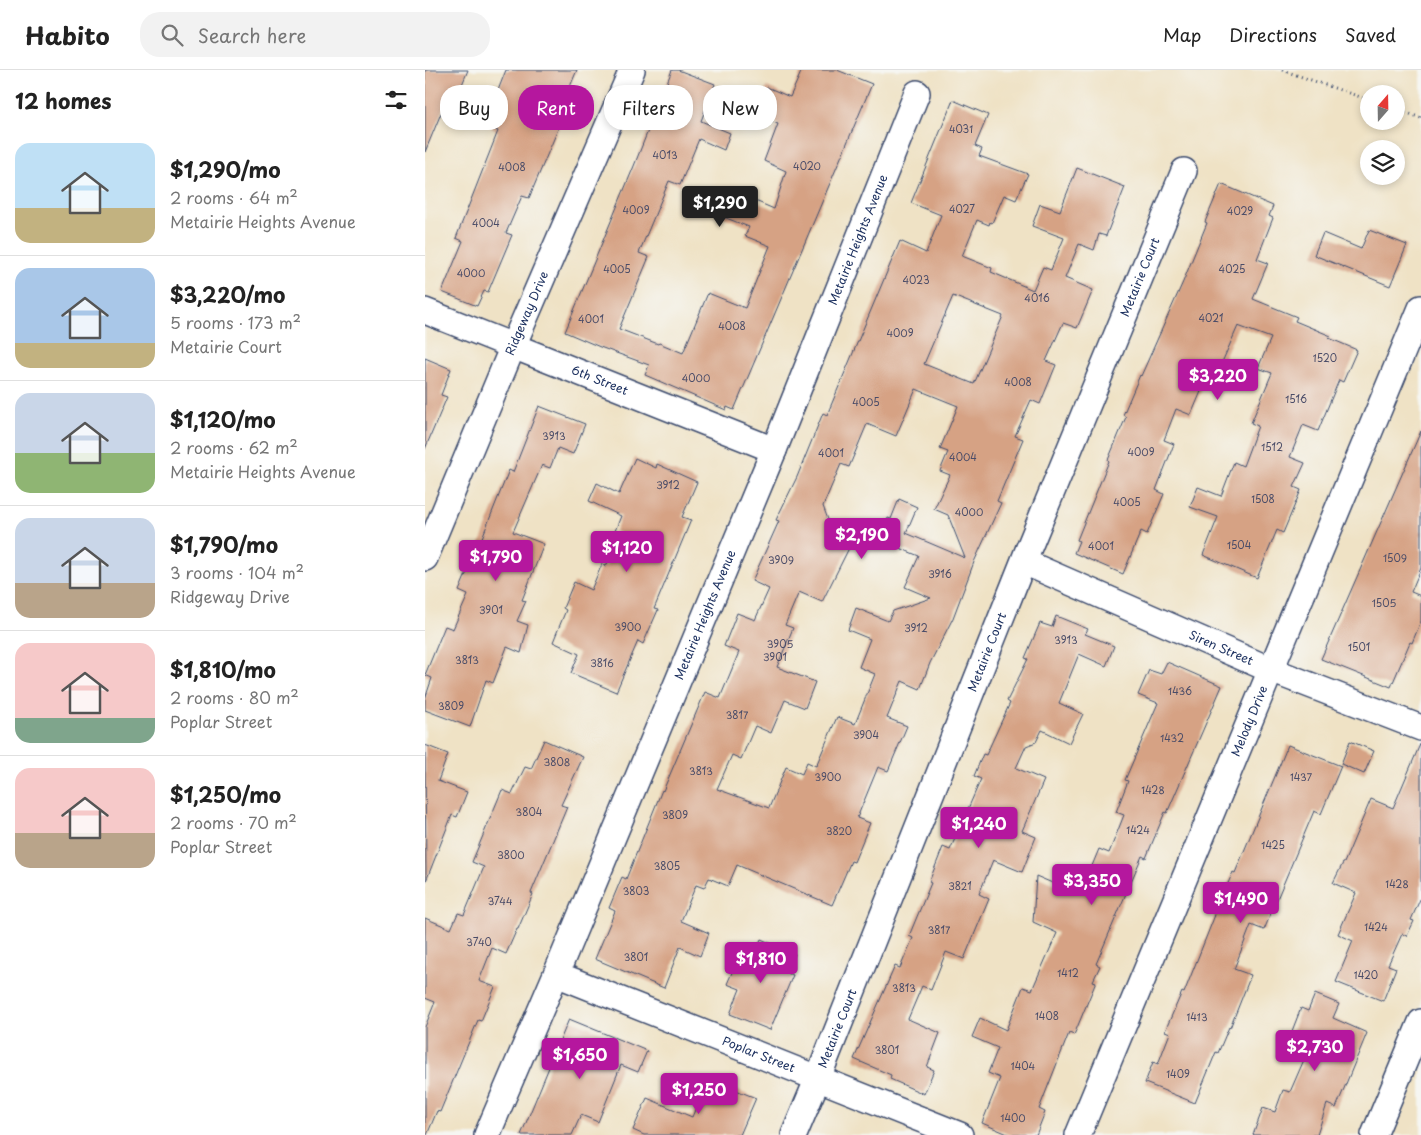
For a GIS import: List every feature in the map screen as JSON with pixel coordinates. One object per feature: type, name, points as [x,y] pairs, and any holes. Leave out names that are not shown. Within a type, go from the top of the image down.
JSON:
[{"type":"street","name":"Ridgeway Drive","points":[[425,558],[631,70]]},
{"type":"street","name":"Metairie Heights Avenue","points":[[487,1135],[774,450],[917,93]]},
{"type":"street","name":"Metairie Court","points":[[794,1135],[1024,562],[1184,171]]},
{"type":"street","name":"Melody Drive","points":[[1078,1135],[1421,308]]},
{"type":"street","name":"6th Street","points":[[425,311],[774,450]]},
{"type":"street","name":"Siren Street","points":[[1024,562],[1271,670],[1421,728]]},
{"type":"street","name":"Poplar Street","points":[[556,974],[960,1135]]},
{"type":"street","points":[[1374,1135],[1421,1022]]},
{"type":"path","points":[[1282,70],[1360,97]]},
{"type":"path","points":[[1405,112],[1421,118]]},
{"type":"building","points":[[425,70],[468,70],[462,85],[440,85],[440,116],[425,152]]},
{"type":"building","points":[[506,70],[577,70],[571,85],[518,85],[518,130],[558,130],[529,198],[522,196],[506,233],[512,235],[488,292],[484,291],[477,306],[442,292],[463,241],[456,238],[498,131],[496,130],[508,130],[508,85],[500,85]]},
{"type":"building","points":[[672,70],[678,70],[715,84],[703,85],[703,116],[701,121],[703,122],[703,130],[723,130],[730,133],[724,150],[699,139],[680,185],[669,181],[639,253],[649,257],[619,329],[683,353],[708,293],[745,308],[770,246],[745,236],[749,227],[721,216],[732,191],[774,209],[786,171],[764,161],[777,130],[777,91],[790,97],[802,70],[837,70],[872,84],[734,410],[727,407],[726,410],[645,375],[649,365],[565,332],[648,130],[693,130],[693,85],[666,85]]},
{"type":"building","points":[[953,100],[988,115],[975,146],[982,149],[979,156],[1028,174],[1016,200],[1004,195],[992,223],[990,222],[989,225],[977,220],[962,256],[992,268],[991,272],[1033,290],[1043,267],[1051,270],[1064,238],[1032,226],[1040,204],[1060,211],[1077,168],[1125,187],[1106,236],[1099,234],[1094,250],[1079,244],[1065,278],[1093,290],[1077,328],[1063,323],[1046,361],[1056,365],[1040,404],[1031,400],[1015,436],[1023,439],[997,501],[1001,503],[974,562],[953,618],[930,663],[920,689],[902,681],[887,718],[907,726],[888,771],[878,767],[857,818],[870,823],[854,862],[851,861],[832,905],[737,865],[728,886],[709,878],[704,888],[696,885],[681,921],[709,933],[700,956],[680,947],[664,988],[595,959],[615,911],[609,908],[622,877],[626,879],[705,692],[720,698],[739,652],[724,646],[737,613],[755,620],[769,589],[752,581],[779,521],[776,520],[797,477],[823,413],[827,415],[900,241],[926,253],[941,215],[911,203]],"holes":[[[953,296],[1003,316],[974,384],[924,364]],[[916,389],[958,406],[940,449],[948,452],[940,471],[950,475],[934,509],[948,515],[965,558],[906,533],[917,507],[899,499],[891,519],[888,518],[880,540],[919,556],[905,587],[931,598],[893,611],[888,621],[856,608],[848,630],[870,639],[859,667],[875,674],[855,724],[837,717],[816,766],[807,762],[802,774],[786,767],[769,808],[717,789],[732,755],[741,759],[755,726],[771,733],[785,700],[805,708],[815,682],[777,667],[793,628],[785,625],[799,592],[822,602],[852,542],[833,533],[823,506],[841,464],[849,467],[867,424],[896,436]]]},
{"type":"building","points":[[1221,184],[1273,206],[1269,216],[1273,218],[1257,259],[1268,263],[1253,299],[1297,317],[1295,321],[1331,336],[1329,338],[1357,350],[1343,382],[1339,380],[1318,431],[1303,425],[1290,457],[1305,463],[1294,487],[1301,490],[1283,533],[1277,530],[1257,578],[1203,555],[1218,517],[1190,507],[1198,487],[1221,496],[1234,462],[1243,466],[1258,426],[1251,423],[1272,373],[1258,368],[1271,338],[1238,326],[1212,385],[1205,382],[1191,415],[1176,409],[1164,440],[1174,444],[1156,490],[1164,494],[1147,534],[1141,531],[1123,574],[1074,553],[1079,541],[1077,540],[1126,417],[1123,415],[1183,282]]},
{"type":"building","points":[[1369,230],[1407,245],[1390,286],[1314,255],[1323,233],[1361,249]]},
{"type":"building","points":[[425,358],[451,369],[441,395],[447,397],[425,449]]},
{"type":"building","points":[[539,406],[585,424],[573,454],[558,448],[550,468],[542,465],[513,532],[544,544],[522,600],[526,601],[517,621],[528,625],[521,653],[507,647],[493,683],[486,680],[470,727],[425,710],[425,699],[432,678],[425,675],[445,626],[453,629],[468,595],[459,591],[509,470],[513,472]]},
{"type":"building","points":[[1421,431],[1421,568],[1411,592],[1421,596],[1421,621],[1391,687],[1321,659]]},
{"type":"building","points":[[635,458],[656,468],[657,464],[697,482],[682,517],[691,520],[654,609],[658,610],[643,644],[638,641],[616,692],[571,673],[579,654],[553,642],[566,610],[563,608],[574,582],[591,590],[602,564],[606,566],[621,534],[615,531],[621,516],[589,501],[597,483],[619,494]]},
{"type":"building","points":[[1056,616],[1088,629],[1085,634],[1114,646],[1106,666],[1079,654],[1059,703],[1083,714],[1069,743],[1042,730],[1036,742],[1026,746],[1016,768],[1044,780],[1022,831],[1036,837],[1022,872],[993,860],[979,894],[989,899],[964,959],[946,952],[931,990],[922,986],[908,1019],[940,1033],[927,1067],[934,1070],[924,1094],[890,1079],[891,1075],[854,1059],[895,966],[900,968],[913,938],[909,936],[931,883],[929,882],[943,847],[950,850],[981,779],[974,776],[983,754],[986,755],[1010,703],[1007,701],[1028,659],[1025,658],[1040,623],[1052,627]]},
{"type":"building","points":[[1167,662],[1222,686],[1146,858],[1142,856],[1096,964],[1100,966],[1093,981],[1096,982],[1074,1035],[1069,1033],[1039,1109],[1045,1112],[1036,1135],[1010,1135],[982,1123],[1000,1078],[988,1073],[998,1048],[972,1037],[980,1018],[1006,1030],[1023,987],[1032,990],[1057,933],[1033,922],[1036,876],[1057,885],[1063,870],[1087,878],[1099,849],[1109,853],[1124,815],[1116,812],[1128,781],[1125,780],[1158,703],[1138,695],[1149,670],[1161,674]]},
{"type":"building","points":[[544,740],[583,757],[561,805],[567,807],[518,929],[506,954],[492,948],[479,981],[495,987],[481,1021],[478,1020],[440,1112],[437,1111],[427,1135],[425,1135],[425,1027],[435,1002],[425,998],[425,918],[451,929],[458,913],[464,915],[484,867],[472,862],[502,790],[512,794],[525,767],[531,769]]},
{"type":"building","points":[[1350,741],[1374,751],[1364,774],[1341,764]]},
{"type":"building","points":[[1421,742],[1421,897],[1411,920],[1414,921],[1407,936],[1402,934],[1388,965],[1396,968],[1383,1001],[1336,982],[1353,941],[1338,934],[1356,893],[1333,883],[1344,863],[1371,799],[1393,808]]},
{"type":"building","points":[[425,745],[448,754],[438,781],[467,792],[457,817],[452,815],[426,881]]},
{"type":"building","points":[[1288,745],[1341,766],[1321,814],[1314,811],[1264,930],[1251,925],[1234,969],[1251,975],[1230,1028],[1218,1053],[1216,1052],[1195,1103],[1145,1083],[1153,1062],[1158,1064],[1170,1033],[1165,1031],[1182,992],[1184,993],[1214,915],[1233,872],[1235,873]]},
{"type":"building","points":[[761,939],[795,954],[787,973],[793,975],[770,1030],[730,1014],[740,989],[727,984],[740,954],[753,959]]},
{"type":"building","points":[[1315,994],[1339,1004],[1333,1018],[1367,1033],[1336,1108],[1327,1104],[1317,1135],[1253,1135],[1263,1108],[1275,1112],[1283,1090],[1290,1092],[1313,1039],[1292,1031],[1301,1008],[1308,1011]]},
{"type":"building","points":[[569,1019],[647,1051],[638,1072],[621,1065],[598,1122],[581,1115],[572,1135],[521,1135]]},
{"type":"building","points":[[708,1079],[756,1098],[740,1135],[644,1135],[633,1130],[647,1098],[692,1117]]}]
